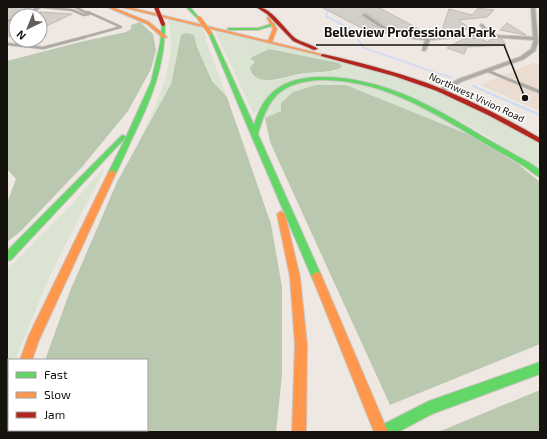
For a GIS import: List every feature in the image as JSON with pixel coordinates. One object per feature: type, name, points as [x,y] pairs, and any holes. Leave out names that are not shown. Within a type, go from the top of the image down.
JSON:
[{"type":"main road","points":[[109,7],[148,23],[165,37]]},
{"type":"main road","name":"Northwest Vivion Road","points":[[123,7],[367,61],[443,89],[540,132]]},
{"type":"main road","name":"Northwest Vivion Road","points":[[137,7],[229,29],[362,65],[443,89],[517,127],[540,141]]},
{"type":"main road","points":[[26,359],[36,332],[153,86],[165,37],[163,24],[156,7]]},
{"type":"main road","points":[[255,7],[264,13],[274,24],[275,29],[270,40]]},
{"type":"main road","points":[[258,7],[268,13],[295,40],[316,49]]},
{"type":"main road","points":[[190,8],[210,33],[326,299],[382,432],[429,408],[540,368]]},
{"type":"main road","points":[[229,29],[251,30],[268,27],[274,24]]},
{"type":"main road","points":[[254,135],[259,118],[270,97],[283,87],[313,78],[352,79],[391,90],[446,117],[540,174]]},
{"type":"main road","points":[[7,257],[133,127]]},
{"type":"main road","points":[[273,177],[295,276],[301,345],[299,432]]},
{"type":"street","points":[[533,9],[540,12]]},
{"type":"street","points":[[443,89],[461,80],[522,58],[533,50],[536,41],[537,22],[533,9]]},
{"type":"street","points":[[364,15],[396,34],[414,38],[428,39],[462,35],[491,36],[536,41]]},
{"type":"street","points":[[482,25],[491,36]]},
{"type":"street","points":[[424,50],[428,39]]},
{"type":"street","points":[[533,50],[540,52]]},
{"type":"lane","points":[[42,7],[72,10],[85,15],[89,14],[88,12]]},
{"type":"lane","points":[[7,44],[43,48],[121,27],[75,7]]},
{"type":"lane","points":[[488,71],[540,92]]},
{"type":"lane","points":[[534,96],[540,92]]},
{"type":"shaded area","points":[[533,63],[540,66],[540,111],[480,85]]},
{"type":"green space","points":[[168,19],[201,27],[206,36],[206,41],[227,97],[212,81],[197,47],[194,35],[181,35],[171,84],[133,155],[162,89],[167,72],[171,37]]},
{"type":"green space","points":[[140,22],[153,34],[156,50],[151,69],[128,111],[82,167],[21,231],[7,242],[7,203],[16,179],[7,169],[7,61],[126,32],[131,29],[131,25]]},
{"type":"green space","points":[[215,31],[310,53],[380,72],[438,93],[490,117],[540,144],[540,168],[470,126],[426,104],[362,79],[298,79],[253,113]],"holes":[[[269,49],[339,63],[335,71],[299,74],[277,80],[250,67],[256,62],[250,58]]]},
{"type":"green space","points":[[186,33],[194,35],[197,47],[212,81],[227,97],[271,224],[282,287],[282,375],[276,432],[21,432],[148,431],[148,359],[45,359],[70,291],[117,182],[171,84],[181,35]]},
{"type":"green space","points":[[269,49],[339,63],[342,67],[326,72],[304,73],[279,79],[264,80],[253,74],[250,67],[255,62],[250,58]]},
{"type":"green space","points":[[342,80],[359,83],[393,94],[425,109],[472,136],[434,121],[282,111],[265,118],[270,105],[285,89],[295,85],[317,81]]},
{"type":"green space","points":[[316,85],[346,85],[472,136],[518,164],[540,182],[540,344],[390,405],[270,142],[265,118],[281,111],[281,103],[293,92]]},
{"type":"green space","points":[[104,168],[51,273],[15,359],[8,359],[7,380],[7,270],[68,208]]},
{"type":"green space","points":[[540,390],[540,432],[438,432]]},
{"type":"building","points":[[11,7],[33,7],[31,8],[9,8]]},
{"type":"building","points":[[321,7],[378,7],[432,36],[398,32],[366,13],[362,14],[361,16],[368,22],[388,33],[378,32],[377,36]]},
{"type":"building","points":[[478,8],[494,10],[487,17],[459,20],[470,29],[441,33],[449,9],[472,15]]},
{"type":"building","points":[[48,12],[72,14],[48,25]]},
{"type":"building","points":[[8,23],[8,36],[7,36]]},
{"type":"building","points":[[507,23],[526,35],[500,30]]},
{"type":"building","points":[[481,38],[487,42],[491,39],[502,39],[506,45],[467,47],[464,54],[447,48],[463,39]]},
{"type":"waterway","points":[[329,7],[326,16],[352,30],[364,48],[452,78]]},
{"type":"waterway","points":[[473,86],[540,115]]},
{"type":"traffic: fast","points":[[188,7],[199,18]]},
{"type":"traffic: fast","points":[[112,173],[139,119],[154,82],[163,44],[163,24]]},
{"type":"traffic: fast","points":[[229,29],[258,29],[274,24]]},
{"type":"traffic: fast","points":[[210,33],[317,277]]},
{"type":"traffic: fast","points":[[254,135],[260,115],[268,100],[275,92],[296,83],[312,79],[336,78],[359,81],[382,87],[425,105],[534,169],[540,174]]},
{"type":"traffic: fast","points":[[7,257],[123,137]]},
{"type":"traffic: fast","points":[[383,432],[429,408],[540,368]]},
{"type":"traffic: slow","points":[[109,7],[148,23],[165,37]]},
{"type":"traffic: slow","points":[[123,7],[323,55]]},
{"type":"traffic: slow","points":[[199,18],[210,33]]},
{"type":"traffic: slow","points":[[269,18],[275,29],[270,42]]},
{"type":"traffic: slow","points":[[26,359],[33,339],[112,173]]},
{"type":"traffic: slow","points":[[281,214],[295,277],[301,345],[299,432]]},
{"type":"traffic: slow","points":[[317,277],[381,432]]},
{"type":"traffic: jam","points":[[156,7],[163,24]]},
{"type":"traffic: jam","points":[[258,7],[268,13],[295,40],[316,49]]},
{"type":"traffic: jam","points":[[323,55],[396,75],[439,90],[491,114],[540,141]]},
{"type":"place","name":"Belleview Professional Park","points":[[525,98]]}]
